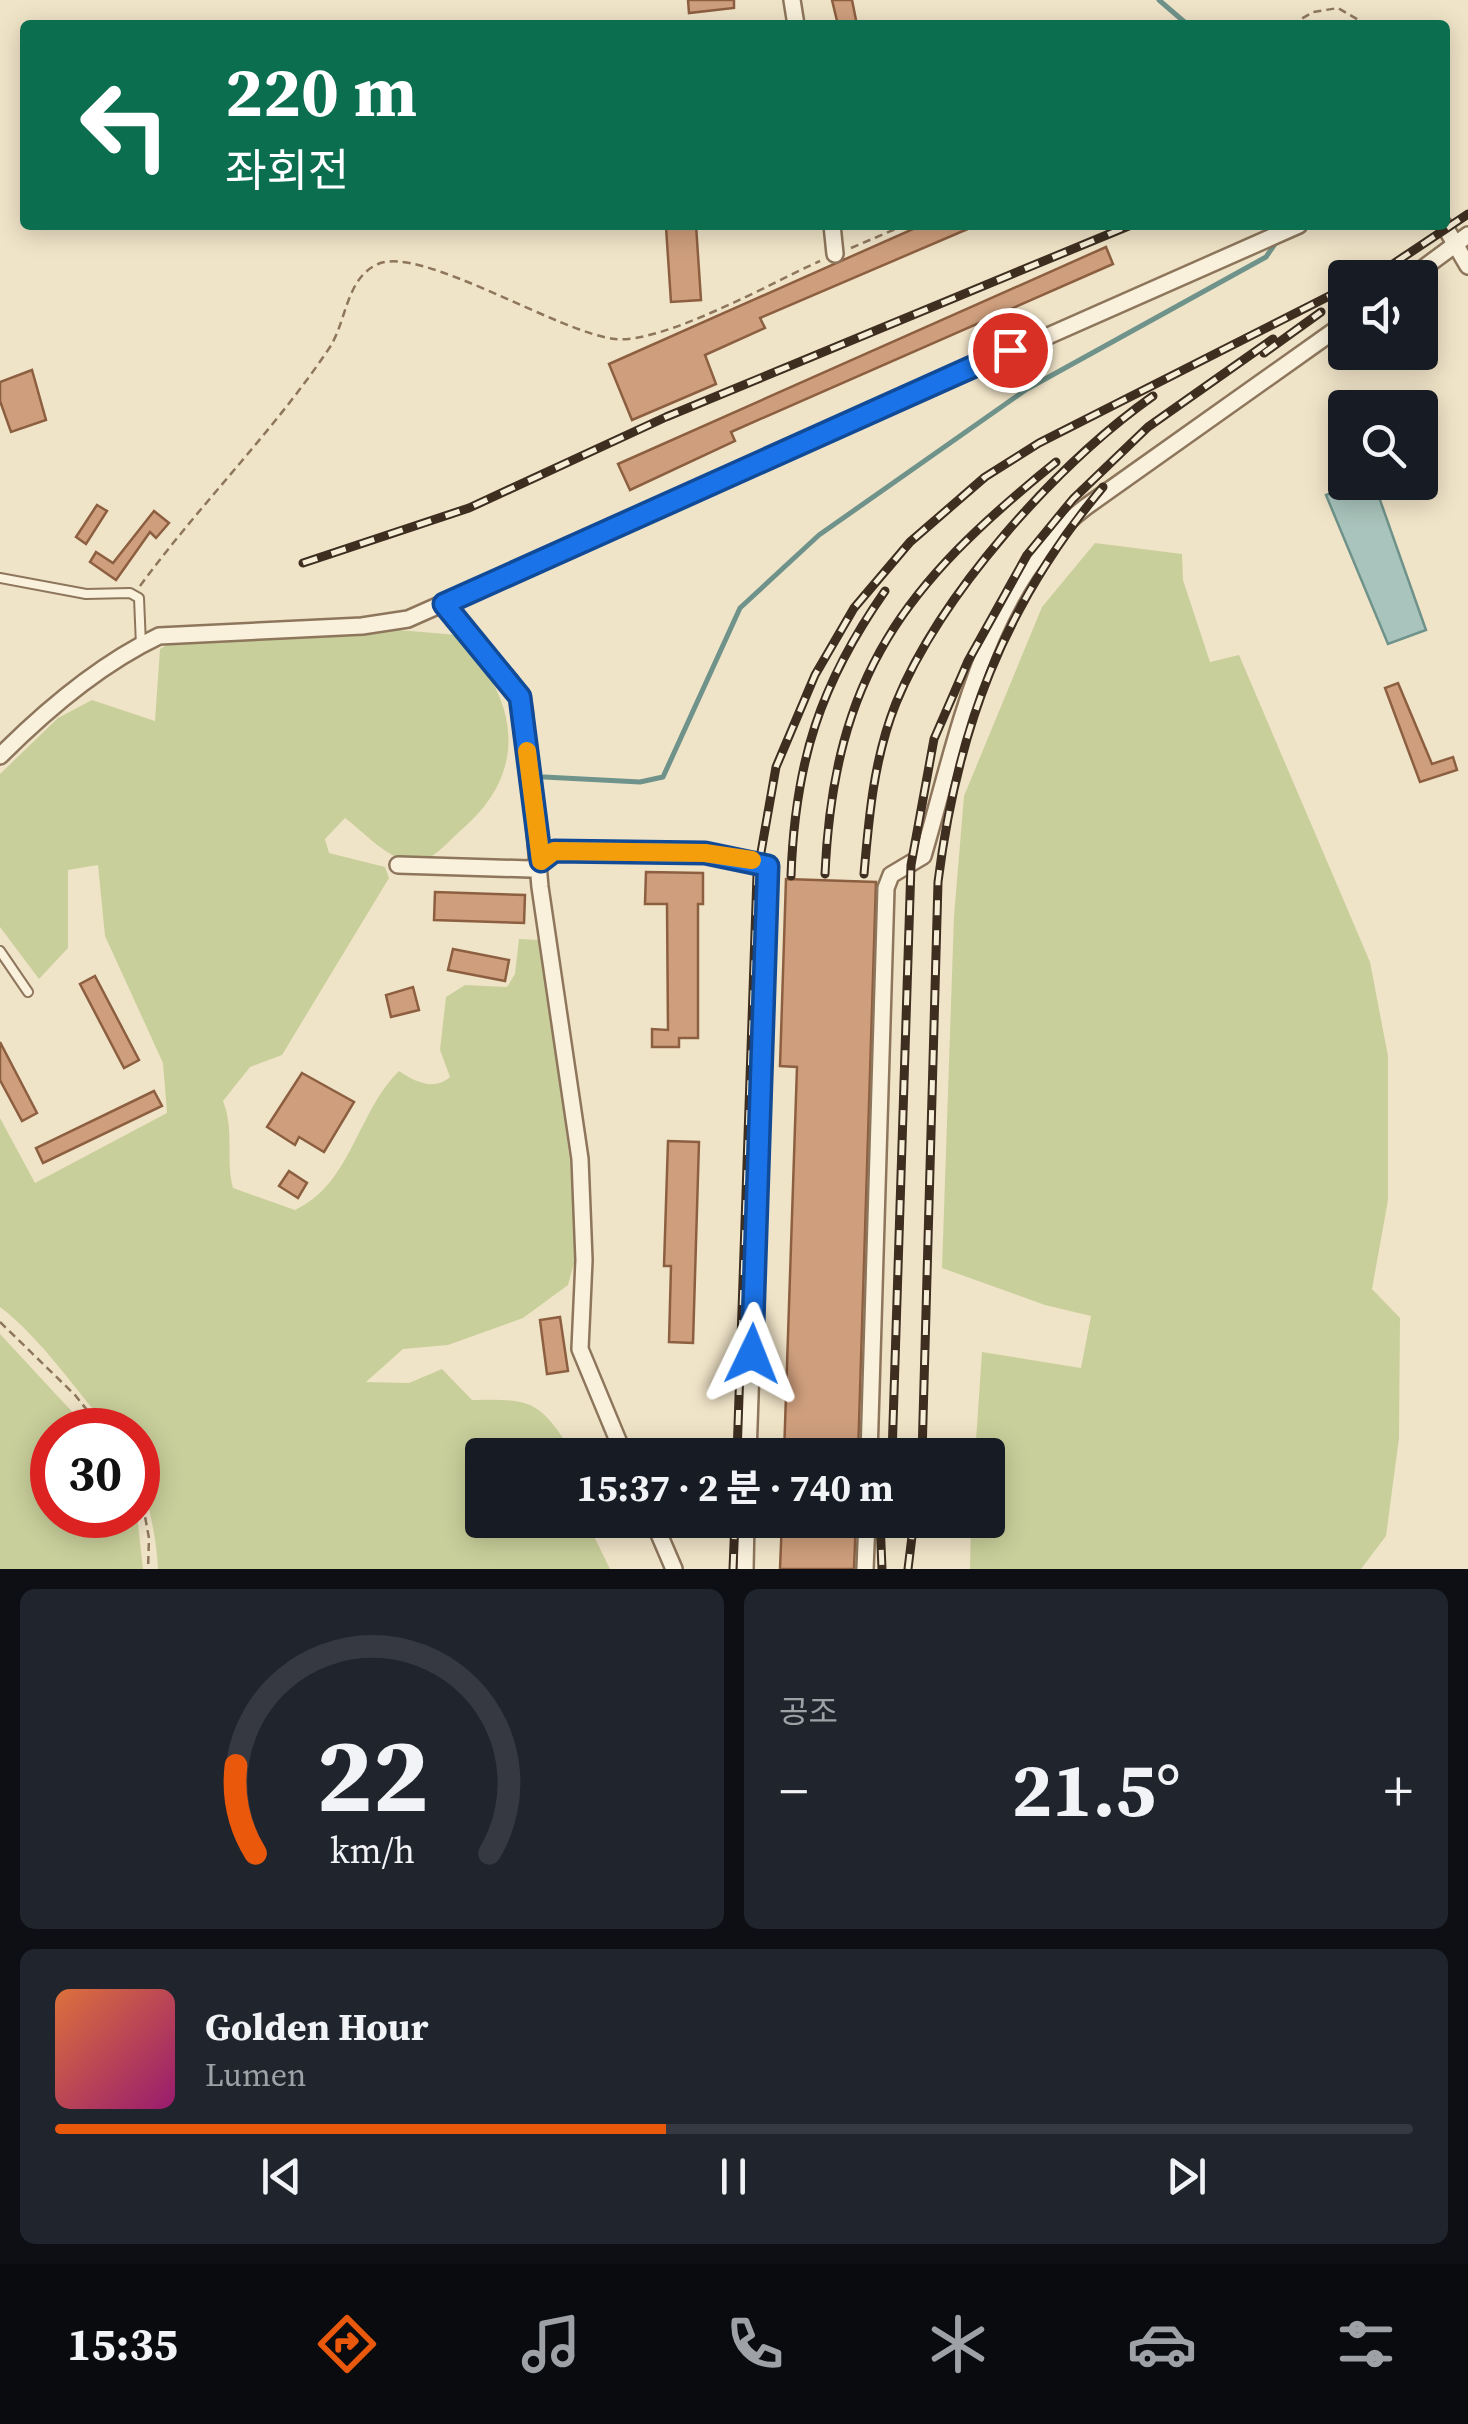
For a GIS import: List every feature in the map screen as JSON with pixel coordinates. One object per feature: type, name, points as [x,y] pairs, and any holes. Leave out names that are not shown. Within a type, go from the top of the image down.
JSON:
[{"type":"street","points":[[833,230],[835,254]]},
{"type":"street","points":[[0,756],[34,721],[159,636],[375,624],[444,604],[1288,230]]},
{"type":"street","points":[[1434,260],[1463,239],[1468,266]]},
{"type":"street","points":[[869,1438],[885,908],[891,876],[923,856],[965,703],[990,641],[1051,539],[1087,506],[1328,336]]},
{"type":"street","points":[[444,604],[520,697],[541,861],[540,886],[580,1160],[584,1260],[580,1349],[617,1438]]},
{"type":"street","points":[[398,865],[530,869],[554,851],[705,853],[768,866],[749,1438]]},
{"type":"street","points":[[661,1538],[674,1569]]},
{"type":"street","points":[[744,1569],[745,1538]]},
{"type":"street","points":[[866,1569],[867,1538]]},
{"type":"lane","points":[[0,578],[86,594],[134,595],[140,598],[141,645]]},
{"type":"lane","points":[[0,951],[28,992]]},
{"type":"path","points":[[1299,20],[1313,12],[1338,8],[1359,20]]},
{"type":"path","points":[[134,595],[331,345],[360,276],[377,264],[391,260],[454,276],[568,328],[615,338],[636,338],[670,328],[893,230]]},
{"type":"path","points":[[0,1322],[86,1408]]},
{"type":"path","points":[[148,1569],[149,1538]]},
{"type":"green space","points":[[1095,543],[1182,554],[1183,580],[1210,662],[1239,655],[1370,962],[1388,1056],[1388,1200],[1372,1289],[1400,1318],[1399,1438],[1386,1536],[1361,1569],[970,1569],[971,1538],[1005,1538],[1005,1438],[976,1438],[982,1352],[1081,1368],[1091,1316],[1045,1305],[942,1268],[954,916],[964,796],[1042,607]]},
{"type":"green space","points":[[398,630],[458,635],[494,684],[504,709],[507,760],[482,809],[428,859],[416,862],[397,858],[345,818],[325,839],[329,853],[385,867],[389,878],[282,1055],[250,1067],[223,1101],[233,1188],[295,1210],[314,1198],[342,1165],[373,1106],[399,1071],[431,1084],[450,1077],[440,1050],[446,997],[465,985],[507,987],[515,974],[519,939],[540,940],[570,1162],[576,1256],[568,1285],[523,1318],[448,1345],[403,1349],[366,1382],[409,1383],[442,1369],[472,1400],[510,1400],[544,1414],[562,1438],[465,1438],[465,1538],[595,1538],[610,1569],[158,1569],[154,1538],[160,1538],[160,1408],[93,1408],[44,1350],[0,1307],[0,1118],[35,1183],[167,1113],[163,1063],[105,936],[98,865],[68,870],[68,948],[39,979],[0,927],[0,774],[58,718],[92,700],[155,721],[160,649],[174,641],[331,637]]},
{"type":"green space","points":[[0,1334],[69,1408],[30,1408],[30,1538],[140,1538],[143,1569],[0,1569]]},
{"type":"water","points":[[1328,500],[1380,500],[1426,630],[1388,644]]},
{"type":"building","points":[[688,0],[734,0],[734,8],[689,13]]},
{"type":"building","points":[[832,0],[852,0],[856,20],[837,20]]},
{"type":"building","points":[[666,230],[696,230],[701,300],[671,302]]},
{"type":"building","points":[[911,230],[965,230],[760,318],[765,328],[705,355],[716,384],[632,420],[609,364]]},
{"type":"building","points":[[1106,247],[1113,264],[731,432],[735,441],[630,490],[618,464]]},
{"type":"building","points":[[32,370],[46,420],[11,432],[0,401],[0,382]]},
{"type":"building","points":[[97,505],[107,511],[86,544],[76,537]]},
{"type":"building","points":[[154,511],[169,523],[156,538],[150,532],[116,580],[90,562],[96,552],[113,563]]},
{"type":"building","points":[[1398,683],[1432,764],[1453,757],[1457,770],[1420,782],[1385,688]]},
{"type":"building","points":[[646,872],[703,873],[703,904],[698,904],[698,1038],[679,1038],[679,1047],[652,1047],[652,1029],[668,1030],[667,904],[645,904]]},
{"type":"building","points":[[786,879],[876,882],[859,1438],[785,1438],[797,1067],[780,1066]]},
{"type":"building","points":[[435,892],[525,895],[524,923],[434,920]]},
{"type":"building","points":[[453,949],[509,960],[505,981],[448,970]]},
{"type":"building","points":[[95,976],[139,1060],[124,1068],[80,984]]},
{"type":"building","points":[[413,987],[419,1010],[391,1017],[386,995]]},
{"type":"building","points":[[0,1042],[37,1113],[22,1121],[0,1080]]},
{"type":"building","points":[[302,1073],[354,1102],[324,1152],[299,1137],[295,1145],[267,1127]]},
{"type":"building","points":[[154,1091],[162,1106],[43,1163],[36,1148]]},
{"type":"building","points":[[668,1141],[699,1142],[693,1343],[669,1342],[671,1266],[664,1266]]},
{"type":"building","points":[[289,1171],[307,1183],[298,1198],[279,1186]]},
{"type":"building","points":[[560,1317],[568,1371],[547,1374],[540,1320]]},
{"type":"building","points":[[781,1538],[855,1538],[854,1569],[780,1569]]},
{"type":"waterway","points":[[1159,0],[1182,20]]},
{"type":"waterway","points":[[544,777],[640,782],[663,777],[740,608],[819,535],[1027,389],[1266,257],[1277,241],[1273,230]]},
{"type":"railway","points":[[1450,226],[1468,214]]},
{"type":"railway","points":[[303,563],[469,508],[666,417],[1119,230]]},
{"type":"railway","points":[[1399,260],[1444,230]]},
{"type":"railway","points":[[738,1438],[757,875],[776,767],[815,675],[854,608],[910,542],[985,477],[1039,443],[1328,297]]},
{"type":"railway","points":[[1264,353],[1321,312]]},
{"type":"railway","points":[[893,1438],[911,865],[934,739],[968,661],[1027,555],[1073,499],[1148,427],[1273,339]]},
{"type":"railway","points":[[864,874],[882,745],[916,661],[972,575],[1005,534],[1079,457],[1153,396]]},
{"type":"railway","points":[[825,874],[831,804],[844,742],[862,688],[887,639],[919,593],[957,550],[1056,462]]},
{"type":"railway","points":[[922,1438],[938,882],[946,826],[972,722],[1012,624],[1068,532],[1103,487]]},
{"type":"railway","points":[[791,876],[798,796],[815,726],[843,659],[885,591]]},
{"type":"railway","points":[[733,1569],[734,1538]]},
{"type":"railway","points":[[881,1538],[882,1569]]},
{"type":"railway","points":[[908,1569],[912,1538]]},
{"type":"slow traffic","points":[[527,751],[541,861],[554,851],[705,853],[752,860]]},
{"type":"route","points":[[752,1354],[768,866],[766,862],[705,853],[554,851],[541,861],[520,697],[444,604],[1010,350]]}]
